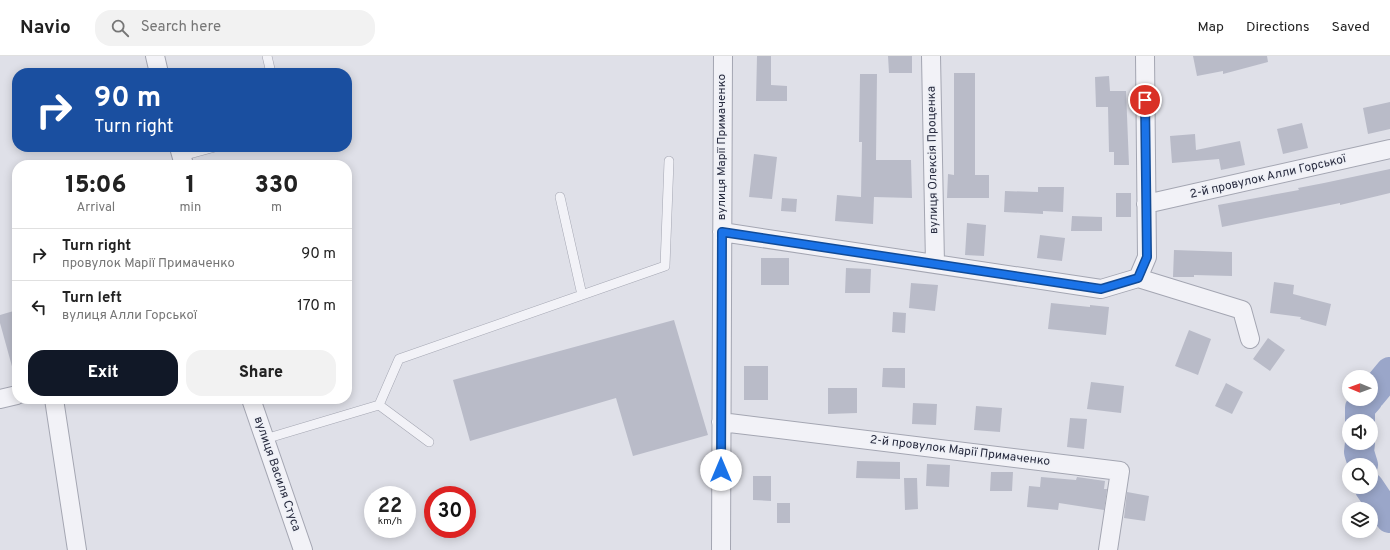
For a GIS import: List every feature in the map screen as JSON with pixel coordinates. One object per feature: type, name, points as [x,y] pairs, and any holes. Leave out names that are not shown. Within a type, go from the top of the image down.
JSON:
[{"type":"street","points":[[155,56],[158,68]]},
{"type":"street","name":"вулиця Марії Примаченко","points":[[721,550],[723,56]]},
{"type":"street","name":"вулиця Олексія Проценка","points":[[931,56],[934,264]]},
{"type":"street","points":[[1138,278],[1147,257],[1145,56]]},
{"type":"street","name":"2-й провулок Алли Горської","points":[[1146,204],[1390,149]]},
{"type":"street","points":[[722,232],[1101,289],[1138,278],[1242,310],[1250,339]]},
{"type":"street","points":[[0,399],[12,396]]},
{"type":"street","points":[[55,404],[77,550]]},
{"type":"street","name":"вулиця Василя Стуса","points":[[253,404],[303,550]]},
{"type":"street","name":"2-й провулок Марії Примаченко","points":[[721,422],[1120,471],[1108,550]]},
{"type":"lane","points":[[267,56],[270,68]]},
{"type":"lane","points":[[182,156],[197,152]]},
{"type":"lane","points":[[265,439],[379,405],[399,359],[665,266],[669,161]]},
{"type":"lane","points":[[560,196],[582,295]]},
{"type":"lane","points":[[379,405],[429,442]]},
{"type":"building","points":[[757,56],[771,56],[771,85],[787,86],[787,101],[756,101]]},
{"type":"building","points":[[888,56],[912,56],[912,73],[889,73]]},
{"type":"building","points":[[1193,56],[1267,56],[1268,62],[1223,74],[1223,71],[1197,76]]},
{"type":"building","points":[[954,73],[975,73],[975,175],[989,175],[989,198],[947,198],[948,174],[954,175]]},
{"type":"building","points":[[860,74],[877,74],[876,160],[911,160],[912,198],[874,197],[873,224],[835,221],[837,195],[861,197],[862,142],[859,142]]},
{"type":"building","points":[[1109,76],[1110,91],[1126,91],[1129,165],[1114,165],[1114,152],[1109,152],[1108,107],[1096,107],[1095,77]]},
{"type":"building","points":[[1390,102],[1390,129],[1368,134],[1363,108]]},
{"type":"building","points":[[1302,123],[1308,148],[1283,154],[1277,129]]},
{"type":"building","points":[[1195,134],[1196,150],[1240,141],[1245,165],[1221,170],[1219,159],[1172,163],[1170,136]]},
{"type":"building","points":[[754,154],[777,157],[772,199],[749,197]]},
{"type":"building","points":[[1390,169],[1390,193],[1340,205],[1340,203],[1222,227],[1218,205],[1299,190],[1298,188]]},
{"type":"building","points":[[1038,187],[1064,187],[1063,212],[1043,211],[1043,214],[1004,212],[1005,191],[1038,192]]},
{"type":"building","points":[[1116,193],[1131,193],[1131,217],[1116,217]]},
{"type":"building","points":[[782,198],[797,199],[796,212],[781,211]]},
{"type":"building","points":[[1072,216],[1102,217],[1102,231],[1071,231]]},
{"type":"building","points":[[967,223],[986,225],[984,256],[965,255]]},
{"type":"building","points":[[1040,235],[1065,238],[1062,261],[1037,258]]},
{"type":"building","points":[[1174,250],[1232,252],[1232,276],[1194,275],[1194,277],[1173,277]]},
{"type":"building","points":[[761,258],[789,258],[789,285],[761,285]]},
{"type":"building","points":[[846,268],[871,269],[870,293],[845,293]]},
{"type":"building","points":[[1274,282],[1294,285],[1293,294],[1331,304],[1326,326],[1300,319],[1301,317],[1270,313]]},
{"type":"building","points":[[911,283],[938,285],[935,311],[909,308]]},
{"type":"building","points":[[1051,303],[1090,307],[1090,305],[1109,307],[1106,335],[1048,329]]},
{"type":"building","points":[[12,311],[12,366],[0,323],[0,315]]},
{"type":"building","points":[[893,312],[906,313],[905,333],[892,332]]},
{"type":"building","points":[[674,320],[708,435],[633,456],[616,398],[470,441],[453,380]]},
{"type":"building","points":[[1189,330],[1211,339],[1198,375],[1175,366]]},
{"type":"building","points":[[1268,338],[1285,350],[1270,371],[1253,359]]},
{"type":"building","points":[[744,366],[768,366],[768,400],[744,400]]},
{"type":"building","points":[[883,368],[905,368],[905,388],[882,387]]},
{"type":"building","points":[[1091,382],[1124,386],[1121,413],[1087,409]]},
{"type":"building","points":[[1226,383],[1243,392],[1232,414],[1215,406]]},
{"type":"building","points":[[828,388],[857,388],[857,413],[828,414]]},
{"type":"building","points":[[913,403],[937,404],[936,425],[912,424]]},
{"type":"building","points":[[976,406],[1002,408],[1000,432],[974,430]]},
{"type":"building","points":[[1070,418],[1087,419],[1084,449],[1067,447]]},
{"type":"building","points":[[857,461],[900,462],[900,479],[856,478]]},
{"type":"building","points":[[927,464],[950,465],[949,487],[926,486]]},
{"type":"building","points":[[991,472],[1013,472],[1012,491],[990,491]]},
{"type":"building","points":[[753,476],[771,476],[771,501],[753,500]]},
{"type":"building","points":[[1041,477],[1076,480],[1077,477],[1105,481],[1104,489],[1107,489],[1104,510],[1059,503],[1058,510],[1027,507],[1029,486],[1040,487]]},
{"type":"building","points":[[904,478],[917,478],[918,509],[905,510]]},
{"type":"building","points":[[1127,492],[1149,496],[1145,521],[1124,518]]},
{"type":"building","points":[[777,503],[790,503],[790,523],[777,523]]},
{"type":"waterway","points":[[1378,387],[1390,372]]},
{"type":"waterway","points":[[1360,414],[1360,408],[1362,406]]},
{"type":"waterway","points":[[1359,450],[1361,458]]},
{"type":"waterway","points":[[1374,494],[1390,518]]},
{"type":"route","points":[[721,470],[722,232],[1101,289],[1138,278],[1147,257],[1145,100]]}]
